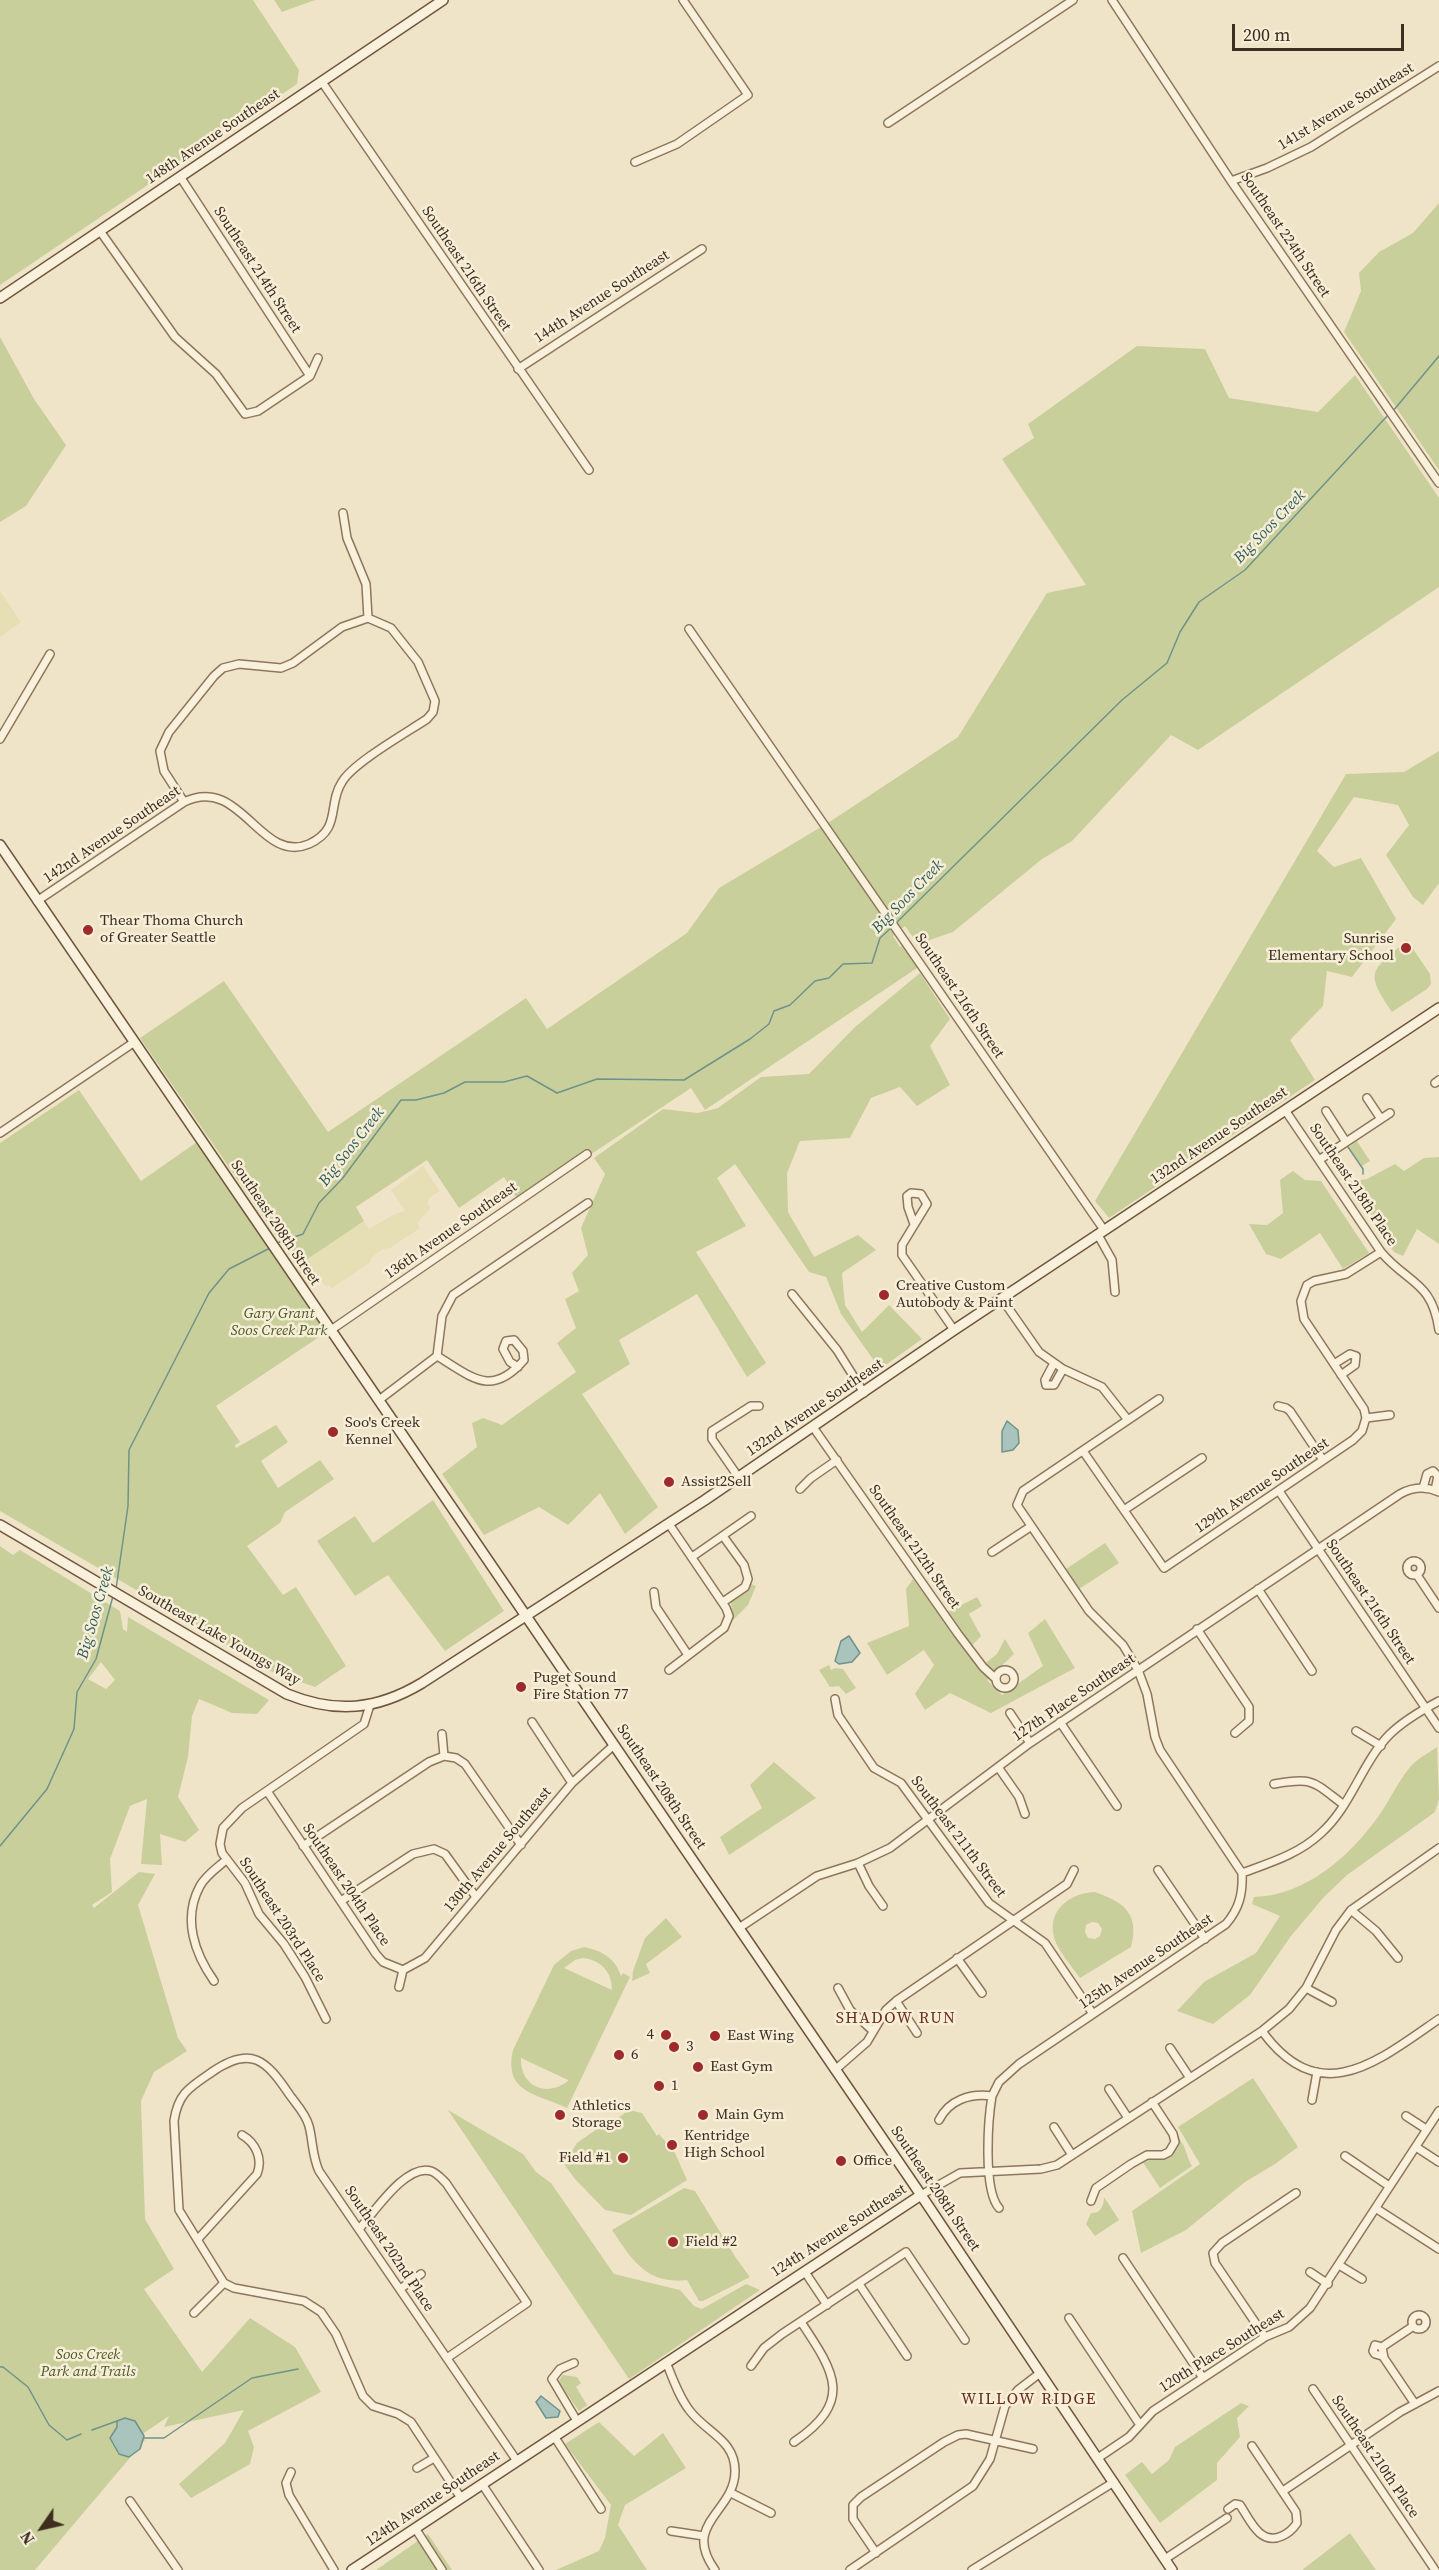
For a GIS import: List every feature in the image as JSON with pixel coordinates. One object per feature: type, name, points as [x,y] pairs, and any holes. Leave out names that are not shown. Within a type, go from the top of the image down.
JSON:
[{"type":"main road","name":"148th Avenue Southeast","points":[[0,298],[443,0]]},
{"type":"main road","name":"Southeast 208th Street","points":[[0,845],[921,2195],[1172,2570]]},
{"type":"main road","name":"132nd Avenue Southeast","points":[[369,1705],[402,1695],[527,1617],[739,1478],[954,1330],[1439,1008]]},
{"type":"main road","name":"Southeast Lake Youngs Way","points":[[0,1525],[287,1694],[321,1706],[369,1705]]},
{"type":"main road","name":"124th Avenue Southeast","points":[[352,2570],[921,2195]]},
{"type":"street","points":[[635,162],[677,144],[748,95],[683,0]]},
{"type":"street","points":[[888,123],[1074,0]]},
{"type":"street","name":"Southeast 224th Street","points":[[1113,0],[1231,180],[1439,483]]},
{"type":"street","name":"141st Avenue Southeast","points":[[1231,180],[1267,168],[1311,147],[1439,66]]},
{"type":"street","name":"Southeast 216th Street","points":[[322,82],[589,470]]},
{"type":"street","name":"Southeast 214th Street","points":[[181,178],[310,376]]},
{"type":"street","points":[[100,231],[175,337],[216,374],[245,414],[258,411],[310,376],[318,358]]},
{"type":"street","name":"144th Avenue Southeast","points":[[518,369],[702,249]]},
{"type":"street","points":[[184,802],[164,771],[160,751],[169,732],[214,676],[230,665],[280,668],[293,663],[342,627],[368,618],[366,584],[347,538],[343,513]]},
{"type":"street","name":"142nd Avenue Southeast","points":[[37,901],[184,802],[201,795],[220,799],[234,807],[272,839],[285,846],[295,848],[309,844],[322,836],[330,827],[337,793],[347,775],[427,719],[433,712],[435,701],[418,662],[387,626],[368,618]]},
{"type":"street","name":"Southeast 216th Street","points":[[689,629],[894,925],[1101,1232],[1112,1260],[1115,1292]]},
{"type":"street","points":[[0,739],[50,654]]},
{"type":"street","points":[[0,1133],[133,1043]]},
{"type":"street","points":[[1367,1098],[1381,1119]]},
{"type":"street","name":"Southeast 218th Place","points":[[1286,1110],[1381,1252],[1390,1263],[1425,1290],[1433,1305],[1439,1330]]},
{"type":"street","points":[[1326,1112],[1346,1142]]},
{"type":"street","points":[[1319,1160],[1390,1113]]},
{"type":"street","name":"136th Avenue Southeast","points":[[331,1330],[587,1154]]},
{"type":"street","points":[[379,1400],[437,1356],[442,1316],[453,1295],[588,1203]]},
{"type":"street","points":[[914,1224],[902,1245],[902,1255],[954,1330]]},
{"type":"street","points":[[1381,1252],[1347,1274],[1323,1277],[1307,1285],[1302,1293],[1300,1310],[1364,1409],[1366,1418],[1390,1415]]},
{"type":"street","points":[[792,1294],[837,1350],[864,1393]]},
{"type":"street","points":[[1002,1299],[1030,1342],[1063,1369],[1102,1387],[1128,1420]]},
{"type":"street","points":[[1334,1364],[1350,1354],[1356,1356],[1355,1365],[1341,1375]]},
{"type":"street","points":[[437,1356],[485,1383],[500,1380],[518,1367]]},
{"type":"street","points":[[1054,1363],[1045,1380],[1046,1385],[1054,1385],[1063,1369]]},
{"type":"street","points":[[1159,1399],[1023,1491],[1017,1501],[1018,1509],[1089,1611],[1123,1645],[1138,1670],[1147,1694],[1155,1737],[1160,1750],[1242,1873],[1305,1846],[1329,1825],[1389,1735],[1439,1701]]},
{"type":"street","points":[[739,1478],[712,1439],[712,1431],[751,1406],[759,1406]]},
{"type":"street","points":[[1278,1406],[1290,1411],[1323,1460]]},
{"type":"street","name":"129th Avenue Southeast","points":[[1124,1510],[1164,1568],[1353,1440],[1362,1431],[1366,1418]]},
{"type":"street","name":"Southeast 212th Street","points":[[813,1427],[958,1634],[983,1667],[996,1679]]},
{"type":"street","points":[[1083,1451],[1124,1510],[1202,1458]]},
{"type":"street","points":[[800,1489],[811,1478],[837,1460]]},
{"type":"street","name":"127th Place Southeast","points":[[739,1928],[817,1876],[858,1863],[890,1848],[1060,1722],[1400,1494],[1408,1490],[1431,1490]]},
{"type":"street","name":"Southeast 216th Street","points":[[1279,1491],[1439,1728]]},
{"type":"street","points":[[692,1557],[751,1516]]},
{"type":"street","points":[[669,1524],[723,1602],[729,1620],[724,1628],[669,1670]]},
{"type":"street","points":[[992,1552],[1030,1527]]},
{"type":"street","points":[[723,1536],[744,1565],[748,1579],[746,1587],[723,1602]]},
{"type":"street","points":[[1417,1575],[1439,1608]]},
{"type":"street","points":[[1258,1589],[1312,1671]]},
{"type":"street","points":[[654,1592],[656,1607],[688,1655]]},
{"type":"street","points":[[1197,1629],[1250,1707],[1249,1721],[1235,1733]]},
{"type":"street","name":"Southeast 211th Street","points":[[835,1699],[838,1715],[874,1768],[895,1777],[901,1783],[989,1903],[1045,1943],[1093,2014]]},
{"type":"street","points":[[267,1791],[363,1724],[369,1705]]},
{"type":"street","points":[[1010,1713],[1030,1743]]},
{"type":"street","points":[[532,1722],[572,1783]]},
{"type":"street","points":[[1060,1722],[1117,1806]]},
{"type":"street","points":[[1356,1731],[1381,1746]]},
{"type":"street","points":[[442,1734],[444,1756]]},
{"type":"street","name":"130th Avenue Southeast","points":[[403,1970],[425,1958],[572,1783],[614,1745]]},
{"type":"street","points":[[303,1846],[429,1762],[444,1756],[456,1758],[465,1764],[521,1845]]},
{"type":"street","points":[[998,1767],[1019,1797],[1025,1814]]},
{"type":"street","points":[[1274,1784],[1302,1779],[1313,1782],[1344,1804]]},
{"type":"street","name":"Southeast 203rd Place","points":[[267,1791],[228,1820],[220,1835],[220,1844],[226,1860],[245,1883],[259,1914],[285,1944],[305,1977],[326,2019]]},
{"type":"street","name":"Southeast 204th Place","points":[[267,1791],[376,1954],[383,1962],[403,1970]]},
{"type":"street","name":"124th Avenue Southeast","points":[[921,2195],[960,2173],[1047,2168],[1057,2165],[1262,2031],[1289,2009],[1306,1988],[1336,1930],[1352,1910],[1439,1848]]},
{"type":"street","points":[[341,1901],[413,1854],[434,1849],[445,1854],[476,1898]]},
{"type":"street","points":[[214,1981],[201,1963],[193,1942],[192,1921],[194,1901],[200,1886],[226,1860]]},
{"type":"street","points":[[858,1863],[869,1886],[883,1906]]},
{"type":"street","points":[[836,2070],[862,2048],[886,2010],[896,2001],[1067,1884],[1074,1870]]},
{"type":"street","points":[[1158,1870],[1205,1939]]},
{"type":"street","name":"125th Avenue Southeast","points":[[992,2096],[999,2082],[1014,2068],[1226,1924],[1234,1914],[1242,1892],[1242,1873]]},
{"type":"street","points":[[1352,1910],[1376,1931],[1398,1958]]},
{"type":"street","points":[[957,1958],[982,1993]]},
{"type":"street","points":[[399,1987],[403,1970]]},
{"type":"street","points":[[838,1988],[849,2010],[873,2031]]},
{"type":"street","points":[[1306,1988],[1332,2002]]},
{"type":"street","points":[[896,2001],[917,2033]]},
{"type":"street","points":[[1262,2031],[1289,2061],[1317,2072],[1343,2073],[1362,2068],[1438,2022]]},
{"type":"street","points":[[1170,2048],[1190,2078]]},
{"type":"street","name":"Southeast 202nd Place","points":[[198,2239],[179,2210],[178,2203],[174,2121],[179,2099],[187,2090],[223,2064],[247,2057],[260,2061],[273,2070],[307,2120],[316,2164],[517,2461]]},
{"type":"street","points":[[1312,2100],[1317,2072]]},
{"type":"street","points":[[1109,2089],[1128,2118]]},
{"type":"street","points":[[939,2120],[946,2109],[963,2098],[975,2095],[992,2096],[989,2170],[992,2194],[999,2208]]},
{"type":"street","points":[[1091,2201],[1096,2188],[1131,2164],[1147,2155],[1163,2155],[1169,2152],[1175,2142],[1173,2134],[1152,2102]]},
{"type":"street","name":"120th Place Southeast","points":[[1098,2458],[1129,2437],[1153,2411],[1265,2337],[1289,2327],[1310,2308],[1328,2284],[1439,2111]]},
{"type":"street","points":[[1406,2115],[1426,2129]]},
{"type":"street","points":[[1054,2127],[1072,2155]]},
{"type":"street","points":[[242,2135],[251,2142],[258,2154],[257,2174],[198,2239],[224,2283],[234,2288],[304,2301],[321,2312],[336,2334],[363,2396],[373,2406],[398,2414],[411,2422],[461,2498]]},
{"type":"street","points":[[1416,2147],[1439,2162]]},
{"type":"street","points":[[1345,2156],[1389,2186]]},
{"type":"street","points":[[359,2229],[407,2176],[418,2170],[431,2171],[446,2183],[527,2303],[447,2358]]},
{"type":"street","points":[[1265,2337],[1215,2263],[1214,2252],[1222,2243],[1296,2193]]},
{"type":"street","points":[[1377,2209],[1439,2249]]},
{"type":"street","points":[[751,2366],[768,2345],[906,2252],[964,2340]]},
{"type":"street","points":[[1123,2258],[1203,2378]]},
{"type":"street","points":[[1340,2265],[1362,2279]]},
{"type":"street","points":[[805,2272],[827,2305]]},
{"type":"street","points":[[1310,2272],[1328,2284]]},
{"type":"street","points":[[400,2289],[421,2274]]},
{"type":"street","points":[[194,2313],[224,2283]]},
{"type":"street","points":[[859,2284],[907,2356]]},
{"type":"street","points":[[1069,2318],[1140,2426]]},
{"type":"street","points":[[794,2442],[821,2420],[833,2394],[828,2363],[801,2322]]},
{"type":"street","points":[[1412,2327],[1382,2347],[1383,2356],[1415,2403]]},
{"type":"street","points":[[666,2362],[682,2400],[691,2412],[720,2436],[730,2450],[735,2472],[731,2493],[711,2517],[704,2536],[706,2554],[715,2570]]},
{"type":"street","points":[[574,2363],[560,2369],[552,2379],[577,2421]]},
{"type":"street","points":[[850,2570],[968,2490],[987,2466],[1002,2411],[1024,2384],[1040,2373]]},
{"type":"street","name":"Southeast 210th Place","points":[[1313,2389],[1435,2570]]},
{"type":"street","points":[[1283,2491],[1415,2403],[1439,2391]]},
{"type":"street","points":[[876,2553],[856,2523],[852,2511],[858,2499],[944,2442],[962,2434],[1033,2449]]},
{"type":"street","points":[[554,2436],[601,2509]]},
{"type":"street","points":[[1228,2509],[1235,2504],[1240,2505],[1263,2536],[1278,2537],[1291,2530],[1298,2519],[1295,2509],[1252,2446]]},
{"type":"street","points":[[417,2468],[434,2458]]},
{"type":"street","points":[[291,2472],[286,2483],[289,2495],[334,2570]]},
{"type":"street","points":[[972,2570],[1114,2482]]},
{"type":"street","points":[[482,2484],[539,2570]]},
{"type":"street","points":[[731,2493],[771,2512]]},
{"type":"street","points":[[130,2501],[178,2570]]},
{"type":"street","points":[[1165,2559],[1227,2518]]},
{"type":"street","points":[[415,2528],[442,2570]]},
{"type":"street","points":[[671,2531],[704,2536]]},
{"type":"shaded area","points":[[0,591],[21,622],[0,637]]},
{"type":"shaded area","points":[[423,1166],[440,1191],[430,1197],[427,1204],[431,1208],[417,1223],[420,1228],[390,1248],[383,1249],[371,1258],[371,1262],[332,1288],[329,1285],[325,1286],[320,1278],[307,1287],[295,1267],[364,1221],[369,1229],[405,1211],[391,1190]]},
{"type":"green space","points":[[0,0],[253,0],[299,70],[297,84],[0,285]]},
{"type":"green space","points":[[274,0],[315,0],[282,12]]},
{"type":"green space","points":[[1439,203],[1439,470],[1344,332],[1361,291],[1359,273],[1379,252],[1413,233]]},
{"type":"green space","points":[[0,337],[34,399],[66,445],[26,506],[0,522]]},
{"type":"green space","points":[[1137,346],[1205,349],[1229,398],[1318,412],[1355,375],[1439,498],[1439,587],[1198,750],[1171,735],[1072,841],[1042,859],[953,932],[918,944],[905,926],[893,936],[900,947],[905,944],[920,966],[705,1110],[691,1088],[519,1202],[504,1177],[459,1208],[427,1160],[356,1207],[364,1221],[297,1266],[140,1038],[224,981],[328,1132],[526,998],[547,1029],[687,933],[719,888],[831,821],[958,737],[1047,593],[1086,585],[1002,459],[1034,438],[1028,424]]},
{"type":"green space","points":[[1439,751],[1439,883],[1423,905],[1413,897],[1386,855],[1409,825],[1398,805],[1354,797],[1317,851],[1334,867],[1361,858],[1396,919],[1352,977],[1327,971],[1323,1006],[1290,1040],[1315,1080],[1109,1218],[1095,1201],[1346,774],[1404,772]]},
{"type":"green space","points":[[1407,940],[1430,974],[1431,984],[1392,1012],[1377,987],[1376,972],[1379,966]]},
{"type":"green space","points":[[920,973],[950,1019],[930,1046],[950,1085],[917,1106],[900,1087],[871,1098],[850,1138],[800,1141],[787,1173],[788,1212],[814,1257],[858,1235],[876,1250],[842,1273],[845,1305],[862,1332],[889,1305],[922,1339],[880,1369],[841,1314],[826,1277],[809,1272],[735,1164],[717,1178],[746,1226],[696,1252],[766,1363],[747,1377],[697,1294],[619,1340],[630,1364],[582,1394],[658,1507],[625,1534],[600,1493],[568,1525],[539,1507],[484,1535],[442,1474],[477,1447],[472,1423],[483,1418],[502,1425],[576,1372],[557,1343],[576,1328],[565,1299],[579,1291],[572,1273],[588,1255],[581,1228],[605,1174],[594,1158],[663,1109],[698,1113],[718,1108],[761,1077],[809,1074],[855,1027]]},
{"type":"green space","name":"Gary Grant Soos Creek Park","points":[[79,1090],[141,1181],[197,1142],[328,1331],[216,1406],[240,1442],[235,1445],[236,1448],[276,1425],[288,1442],[261,1461],[278,1488],[320,1460],[334,1479],[285,1512],[280,1523],[247,1546],[283,1595],[296,1587],[346,1666],[315,1687],[267,1670],[157,1602],[0,1511],[0,1143]]},
{"type":"green space","points":[[1357,1141],[1370,1161],[1362,1166],[1349,1147]]},
{"type":"green space","points":[[1439,1157],[1439,1244],[1417,1229],[1403,1256],[1394,1252],[1344,1183],[1367,1179],[1395,1164],[1404,1171],[1424,1158]]},
{"type":"green space","points":[[1293,1171],[1305,1180],[1321,1181],[1369,1253],[1343,1269],[1320,1233],[1281,1259],[1266,1254],[1249,1224],[1267,1225],[1283,1213],[1280,1180]]},
{"type":"green space","points":[[433,1500],[504,1611],[445,1651],[388,1575],[355,1596],[317,1541],[355,1516],[373,1543]]},
{"type":"green space","points":[[1105,1543],[1119,1563],[1079,1589],[1066,1569]]},
{"type":"green space","name":"Soos Creek Park and Trails","points":[[0,1546],[13,1555],[20,1550],[120,1611],[123,1629],[127,1632],[128,1617],[269,1700],[257,1714],[232,1713],[199,1699],[192,1716],[188,1757],[178,1797],[199,1830],[185,1842],[160,1834],[162,1865],[141,1864],[147,1799],[130,1806],[110,1859],[112,1892],[92,1905],[94,1908],[139,1872],[155,1874],[138,1905],[178,2038],[187,2051],[154,2072],[141,2101],[145,2219],[174,2269],[144,2289],[202,2372],[250,2318],[295,2347],[321,2392],[248,2431],[254,2447],[250,2464],[191,2498],[179,2484],[225,2443],[244,2410],[164,2427],[169,2416],[141,2435],[145,2440],[35,2570],[0,2570]],"holes":[[[101,1662],[115,1680],[106,1689],[88,1679]]]},
{"type":"green space","points":[[913,1579],[940,1616],[977,1597],[982,1606],[969,1614],[981,1636],[966,1652],[979,1668],[997,1654],[1005,1639],[1014,1654],[987,1680],[1002,1695],[1043,1666],[1028,1633],[1045,1619],[1075,1668],[991,1713],[950,1693],[925,1710],[915,1694],[934,1665],[924,1650],[887,1675],[867,1643],[909,1626],[906,1589]]},
{"type":"green space","points":[[751,1584],[756,1586],[748,1605],[733,1620],[731,1602]]},
{"type":"green space","points":[[829,1665],[831,1670],[843,1669],[856,1688],[846,1694],[839,1686],[830,1687],[819,1670]]},
{"type":"green space","points":[[1437,1747],[1439,1799],[1435,1812],[1347,1875],[1324,1897],[1291,1936],[1250,1995],[1213,2024],[1177,2011],[1204,1982],[1256,1953],[1280,1916],[1252,1904],[1254,1897],[1291,1890],[1308,1882],[1340,1859],[1367,1832],[1411,1766]]},
{"type":"green space","points":[[774,1762],[816,1798],[729,1855],[720,1837],[762,1808],[750,1785]]},
{"type":"green space","points":[[1095,1892],[1122,1905],[1131,1918],[1133,1936],[1131,1947],[1080,1978],[1058,1947],[1053,1927],[1054,1918],[1063,1904],[1086,1893]],"holes":[[[1092,1922],[1098,1923],[1102,1929],[1100,1936],[1095,1939],[1088,1938],[1085,1932],[1086,1925]]]},
{"type":"green space","points":[[666,1918],[682,1937],[646,1964],[650,1973],[632,1981],[633,1971],[645,1938]]},
{"type":"green space","points":[[584,1947],[597,1951],[612,1960],[621,1976],[623,1973],[630,1977],[567,2108],[535,2095],[518,2084],[513,2076],[511,2065],[513,2050],[554,1965],[571,1951]],"holes":[[[583,1958],[595,1961],[608,1972],[612,1990],[564,1968],[575,1960]],[[521,2058],[568,2080],[568,2081],[551,2089],[536,2086],[525,2076]]]},
{"type":"green space","points":[[1253,2078],[1298,2147],[1245,2182],[1186,2230],[1141,2253],[1132,2211],[1200,2164],[1178,2127]]},
{"type":"green space","points":[[448,2110],[523,2154],[536,2172],[551,2183],[614,2274],[680,2290],[694,2306],[702,2309],[746,2284],[760,2290],[629,2379]]},
{"type":"green space","name":"Field #1","points":[[629,2110],[642,2113],[657,2136],[659,2134],[675,2153],[687,2180],[631,2215],[605,2210],[564,2164],[577,2143]]},
{"type":"green space","points":[[1179,2138],[1192,2166],[1160,2188],[1142,2161],[1170,2155],[1174,2152]]},
{"type":"green space","name":"Field #2","points":[[684,2188],[695,2191],[750,2277],[703,2301],[699,2301],[687,2280],[661,2279],[642,2268],[612,2230]]},
{"type":"green space","points":[[1104,2197],[1119,2220],[1095,2236],[1086,2224],[1091,2213],[1101,2209]]},
{"type":"green space","points":[[563,2375],[577,2377],[581,2383],[576,2387],[587,2405],[579,2411],[560,2384],[559,2380]]},
{"type":"green space","points":[[1241,2403],[1249,2406],[1237,2418],[1240,2437],[1217,2463],[1217,2480],[1160,2523],[1125,2475],[1142,2462],[1152,2474],[1169,2460],[1175,2447]]},
{"type":"green space","points":[[599,2422],[634,2456],[663,2433],[686,2468],[625,2505],[618,2525],[647,2570],[556,2570],[599,2551],[605,2538],[611,2505],[565,2444]]},
{"type":"green space","points":[[1350,2533],[1376,2570],[1302,2570]]},
{"type":"green space","points":[[428,2534],[452,2570],[376,2570]]},
{"type":"water","points":[[1007,1421],[1018,1430],[1019,1443],[1013,1450],[1002,1452],[1002,1431]]},
{"type":"water","points":[[849,1636],[860,1653],[852,1662],[839,1664],[835,1661],[841,1641]]},
{"type":"water","points":[[541,2396],[560,2411],[558,2417],[546,2418],[536,2402]]},
{"type":"water","points":[[125,2418],[135,2421],[144,2436],[140,2449],[129,2457],[119,2454],[110,2438],[117,2427],[117,2421]]},
{"type":"waterway","name":"Big Soos Creek","points":[[1393,411],[1439,356]]},
{"type":"waterway","name":"Big Soos Creek","points":[[895,924],[1122,700],[1167,663],[1180,632],[1199,602],[1245,570],[1389,414]]},
{"type":"waterway","name":"Big Soos Creek","points":[[277,1243],[303,1234],[319,1203],[342,1179],[401,1100],[416,1100],[444,1093],[465,1082],[504,1082],[527,1076],[557,1093],[597,1079],[684,1080],[750,1039],[769,1024],[774,1011],[790,1005],[815,981],[829,978],[843,964],[872,963],[880,938],[891,928]]},
{"type":"waterway","points":[[1348,1147],[1363,1169],[1363,1174]]},
{"type":"waterway","name":"Big Soos Creek","points":[[116,1589],[128,1506],[129,1450],[209,1293],[229,1269],[270,1248]]},
{"type":"waterway","name":"Big Soos Creek","points":[[0,1846],[47,1789],[74,1729],[77,1692],[96,1659],[113,1596]]},
{"type":"waterway","points":[[0,2367],[28,2387],[49,2425],[67,2440],[81,2434]]},
{"type":"waterway","points":[[144,2438],[164,2438],[252,2378],[298,2369]]},
{"type":"waterway","points":[[92,2430],[117,2421]]},
{"type":"place","name":"Thear Thoma Church of Greater Seattle","points":[[88,930]]},
{"type":"place","name":"Sunrise Elementary School","points":[[1406,948]]},
{"type":"place","name":"Creative Custom Autobody & Paint","points":[[884,1295]]},
{"type":"place","name":"Soo's Creek Kennel","points":[[333,1432]]},
{"type":"place","name":"Assist2Sell","points":[[669,1482]]},
{"type":"place","name":"Puget Sound Fire Station 77","points":[[521,1687]]},
{"type":"place","name":"4","points":[[666,2035]]},
{"type":"place","name":"East Wing","points":[[715,2036]]},
{"type":"place","name":"3","points":[[674,2047]]},
{"type":"place","name":"6","points":[[619,2055]]},
{"type":"place","name":"East Gym","points":[[698,2067]]},
{"type":"place","name":"1","points":[[659,2086]]},
{"type":"place","name":"Athletics Storage","points":[[560,2115]]},
{"type":"place","name":"Main Gym","points":[[703,2115]]},
{"type":"place","name":"Kentridge High School","points":[[672,2145]]},
{"type":"place","name":"Field #1","points":[[623,2158]]},
{"type":"place","name":"Office","points":[[841,2161]]},
{"type":"place","name":"Field #2","points":[[673,2242]]},
{"type":"district","name":"SHADOW RUN","points":[[896,2019]]},
{"type":"district","name":"WILLOW RIDGE","points":[[1029,2400]]}]
